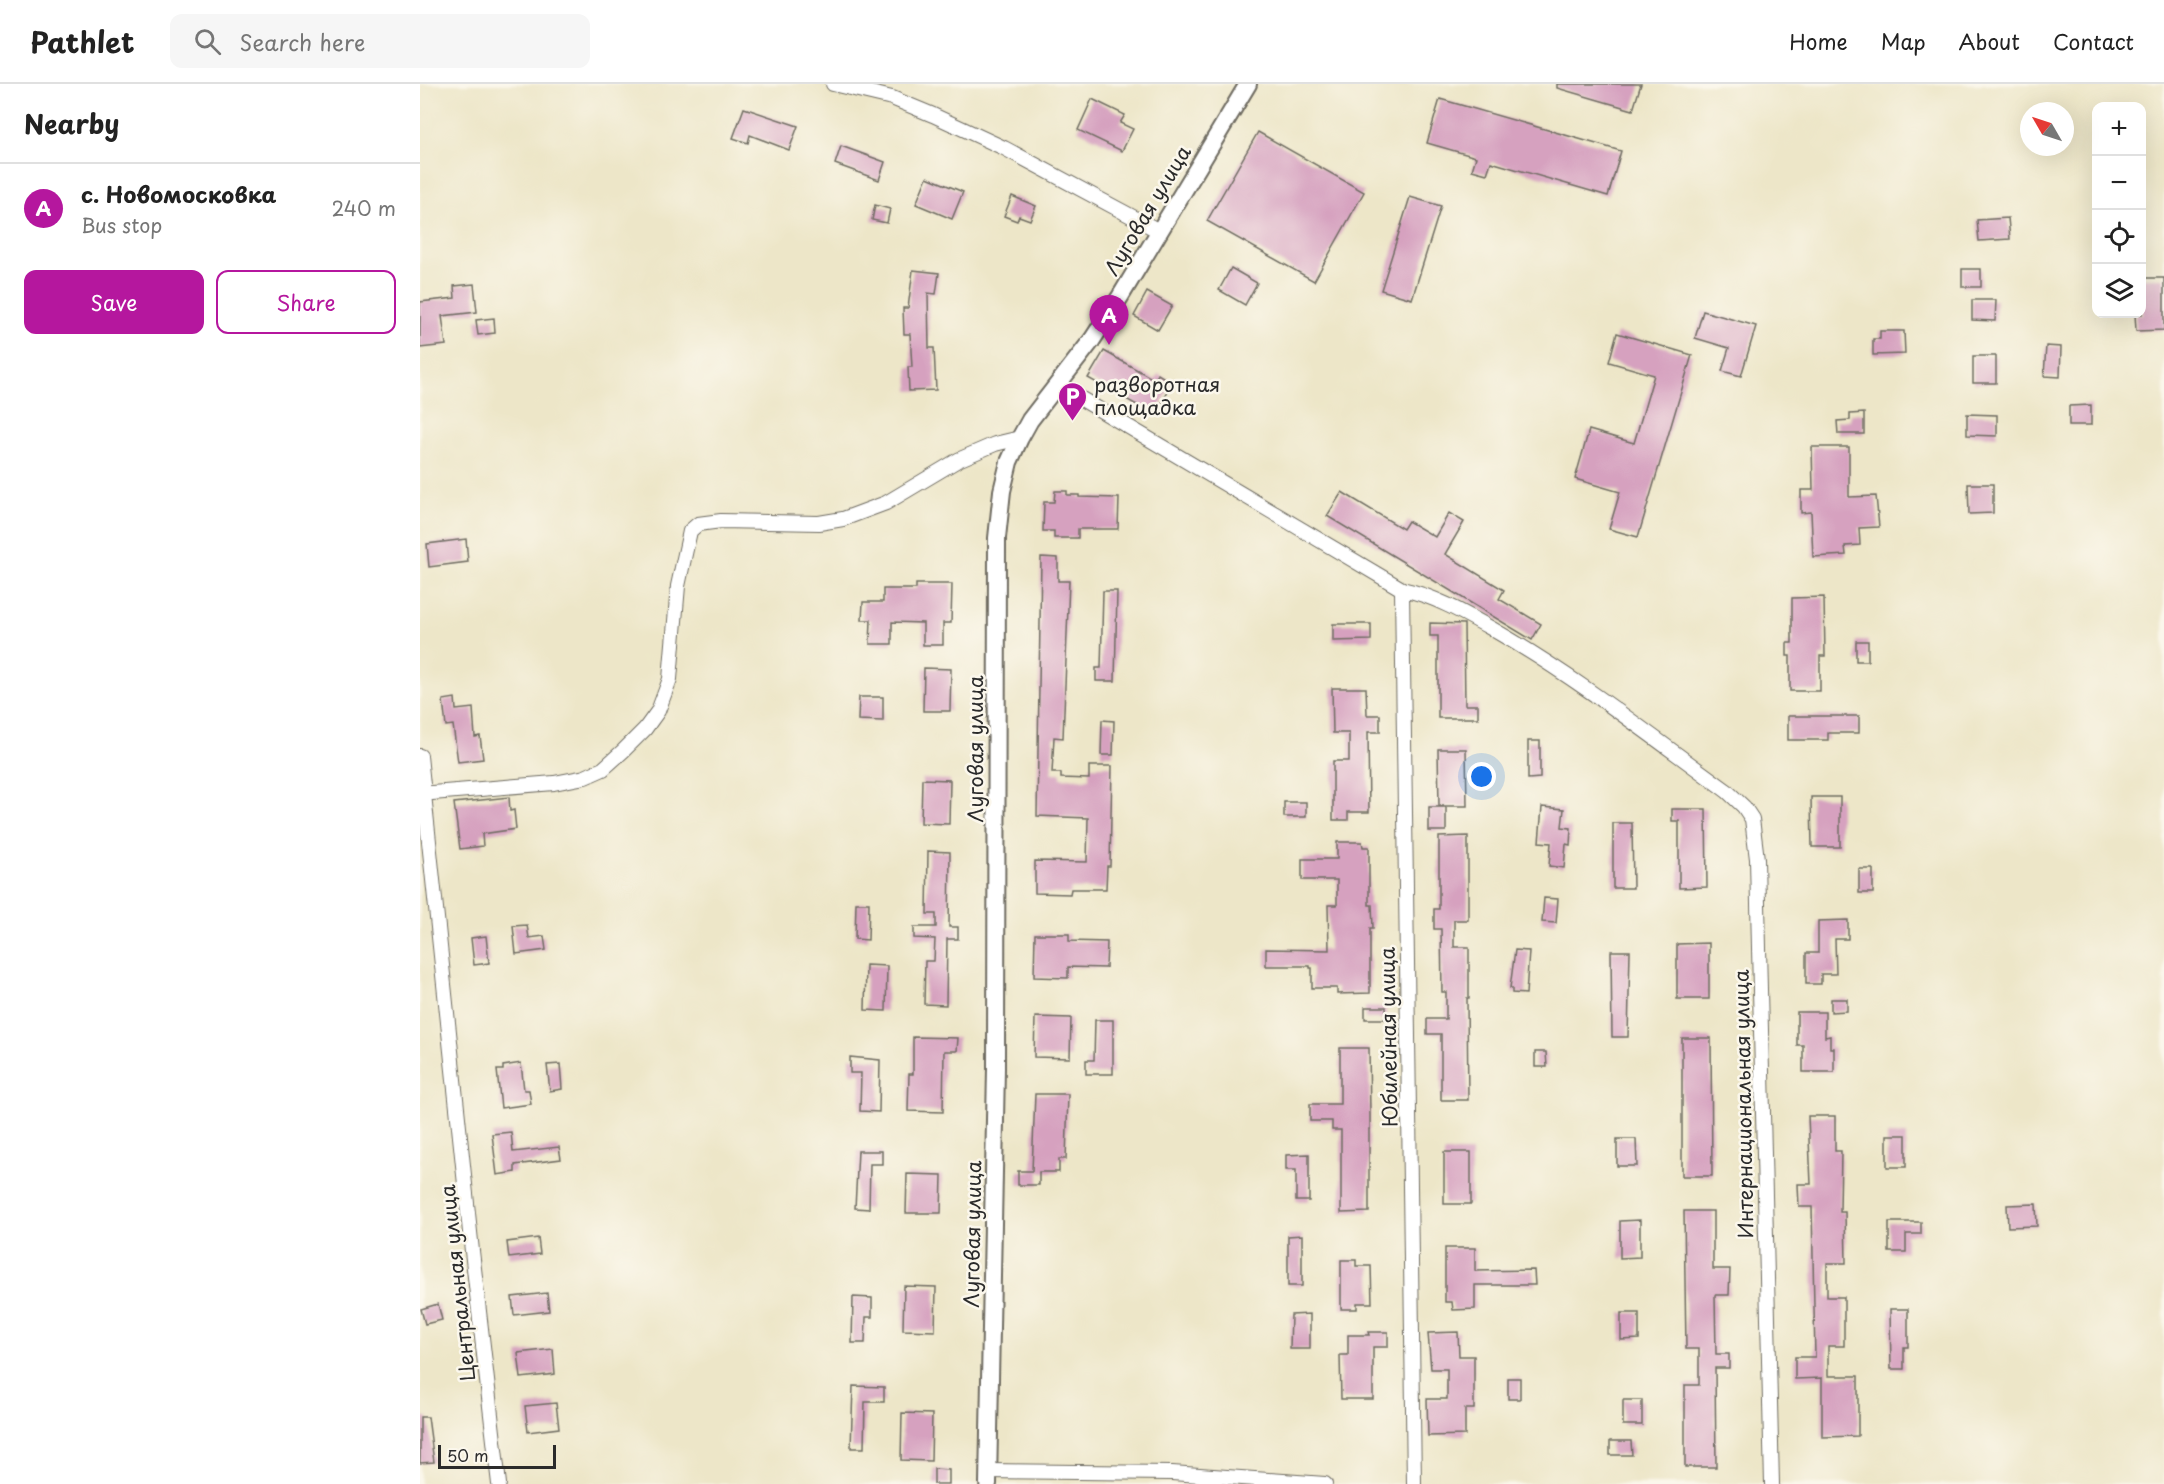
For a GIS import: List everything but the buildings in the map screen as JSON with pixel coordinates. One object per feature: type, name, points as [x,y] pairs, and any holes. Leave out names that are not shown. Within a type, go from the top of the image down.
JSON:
[{"type":"street","points":[[833,84],[892,99],[933,115],[1004,148],[1159,231]]},
{"type":"street","name":"Луговая улица","points":[[988,1478],[996,1068],[996,538],[1002,491],[1009,462],[1030,420],[1092,340],[1248,84]]},
{"type":"street","name":"Интернациональная улица","points":[[1058,385],[1402,589],[1423,593],[1464,613],[1525,648],[1727,791],[1744,807],[1752,819],[1757,860],[1772,1484]]},
{"type":"street","points":[[422,794],[554,783],[585,777],[603,769],[623,751],[645,729],[658,711],[670,679],[678,586],[690,531],[698,524],[722,521],[819,523],[843,519],[886,503],[958,460],[994,444],[1020,438]]},
{"type":"street","name":"Юбилейная улица","points":[[1402,589],[1414,1484]]},
{"type":"street","name":"Центральная улица","points":[[420,756],[422,794],[471,1240],[500,1484]]},
{"type":"street","points":[[988,1478],[1172,1473],[1325,1484]]},
{"type":"place","name":"с. Новомосковка","points":[[1109,345]]},
{"type":"place","name":"разворотная площадка","points":[[1073,422]]}]
